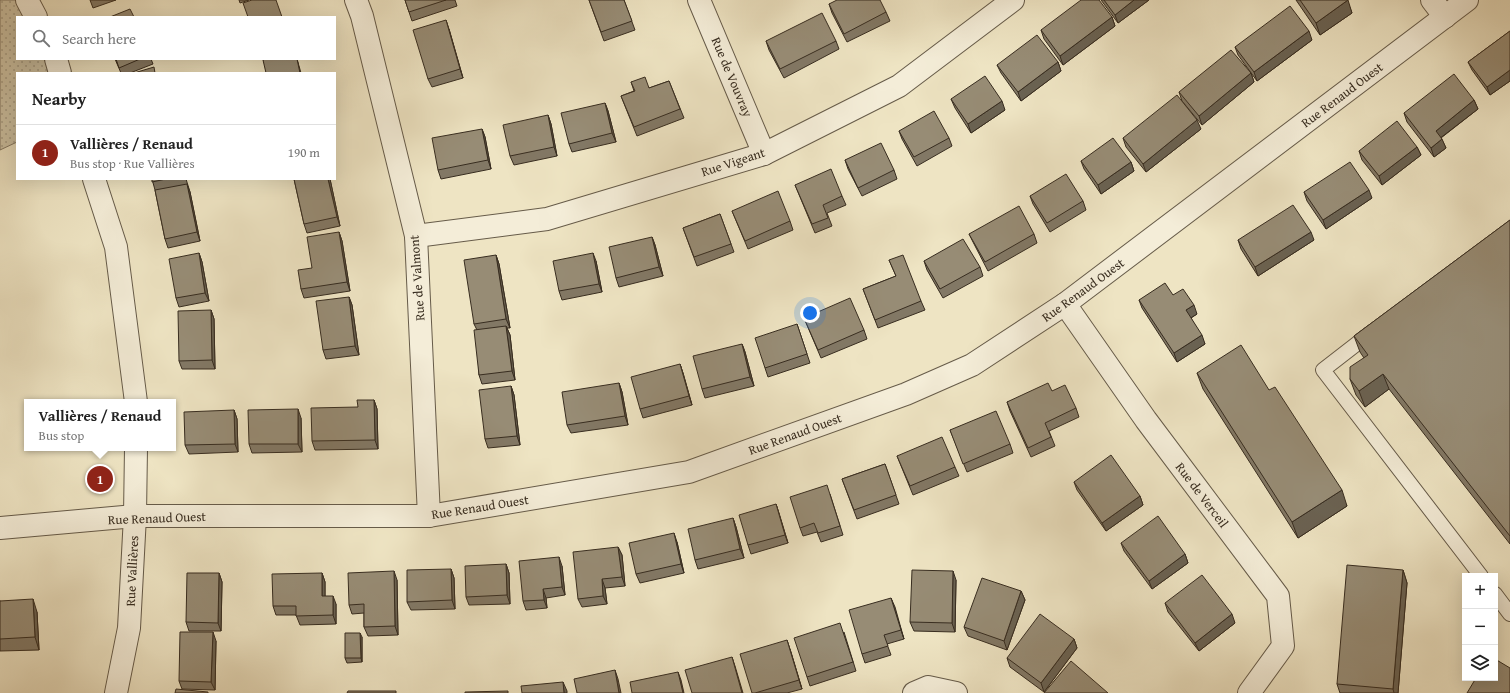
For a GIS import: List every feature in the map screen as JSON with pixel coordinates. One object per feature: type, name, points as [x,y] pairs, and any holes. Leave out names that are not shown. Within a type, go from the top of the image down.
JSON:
[{"type":"street","points":[[27,0],[35,16]]},
{"type":"street","name":"Rue de Valmont","points":[[356,0],[362,16],[416,236],[429,516]]},
{"type":"street","name":"Rue de Vouvray","points":[[699,0],[764,154]]},
{"type":"street","name":"Rue Vigeant","points":[[416,236],[547,219],[764,154],[899,86],[1013,0]]},
{"type":"street","points":[[1432,0],[1445,17]]},
{"type":"street","name":"Rue Renaud Ouest","points":[[0,528],[135,516],[429,516],[689,472],[906,394],[972,365],[1065,304],[1467,0]]},
{"type":"street","points":[[56,60],[60,72]]},
{"type":"street","points":[[94,180],[116,247],[136,399]]},
{"type":"street","name":"Rue de Verceil","points":[[1065,304],[1146,420],[1278,596],[1283,646],[1249,693]]},
{"type":"street","name":"Rue Vallières","points":[[116,693],[129,628],[135,516],[136,451]]},
{"type":"street","points":[[914,693],[928,687],[956,693]]},
{"type":"lane","points":[[1385,322],[1323,370],[1479,573]]},
{"type":"lane","points":[[1498,598],[1510,614]]},
{"type":"shaded area","points":[[0,0],[27,0],[35,16],[16,16],[16,60],[54,60],[56,72],[16,72],[16,142],[0,150]]},
{"type":"building","points":[[252,0],[276,0],[282,16],[248,16],[243,3]]},
{"type":"building","points":[[405,0],[446,0],[409,12]]},
{"type":"building","points":[[589,0],[624,0],[632,21],[601,32]]},
{"type":"building","points":[[837,0],[880,0],[886,12],[844,34],[829,4]]},
{"type":"building","points":[[1081,0],[1099,0],[1112,17],[1060,56],[1041,30]]},
{"type":"building","points":[[1104,0],[1134,0],[1115,15]]},
{"type":"building","points":[[1300,0],[1348,0],[1316,23]]},
{"type":"building","points":[[1290,6],[1309,31],[1254,72],[1235,47]]},
{"type":"building","points":[[130,9],[134,16],[112,16]]},
{"type":"building","points":[[822,13],[836,41],[780,69],[766,41]]},
{"type":"building","points":[[446,20],[460,69],[428,79],[413,30]]},
{"type":"building","points":[[1510,31],[1510,70],[1487,87],[1468,62]]},
{"type":"building","points":[[1037,35],[1058,62],[1018,92],[997,65]]},
{"type":"building","points":[[1231,50],[1251,73],[1199,116],[1179,92]]},
{"type":"building","points":[[116,60],[138,60],[119,68]]},
{"type":"building","points":[[263,60],[297,60],[300,72],[266,72]]},
{"type":"building","points":[[154,67],[155,72],[137,72]]},
{"type":"building","points":[[1454,74],[1474,100],[1436,131],[1442,139],[1431,148],[1404,113]]},
{"type":"building","points":[[985,76],[1002,101],[968,124],[951,99]]},
{"type":"building","points":[[645,77],[649,88],[669,81],[680,109],[634,127],[621,96],[635,91],[631,82]]},
{"type":"building","points":[[1177,95],[1197,120],[1143,164],[1123,138]]},
{"type":"building","points":[[605,103],[612,133],[569,144],[561,113]]},
{"type":"building","points":[[934,111],[949,138],[914,157],[899,131]]},
{"type":"building","points":[[548,115],[554,147],[510,156],[503,125]]},
{"type":"building","points":[[1397,121],[1417,147],[1379,176],[1359,151]]},
{"type":"building","points":[[482,129],[488,160],[438,170],[432,138]]},
{"type":"building","points":[[1113,138],[1131,162],[1098,185],[1081,161]]},
{"type":"building","points":[[881,143],[894,170],[858,188],[845,160]]},
{"type":"building","points":[[1350,162],[1369,190],[1323,220],[1304,192]]},
{"type":"building","points":[[831,169],[842,196],[823,205],[828,218],[812,224],[795,185]]},
{"type":"building","points":[[1066,174],[1083,201],[1047,223],[1030,196]]},
{"type":"building","points":[[294,180],[328,180],[337,217],[304,224]]},
{"type":"building","points":[[187,184],[197,232],[165,239],[155,190]]},
{"type":"building","points":[[778,191],[790,221],[745,241],[732,211]]},
{"type":"building","points":[[1293,205],[1311,232],[1255,267],[1238,240]]},
{"type":"building","points":[[1019,206],[1034,234],[985,262],[969,234]]},
{"type":"building","points":[[720,214],[731,244],[694,257],[683,228]]},
{"type":"building","points":[[1510,220],[1510,536],[1383,374],[1359,391],[1350,379],[1350,367],[1368,355],[1354,336]]},
{"type":"building","points":[[339,232],[347,282],[301,289],[298,270],[312,268],[307,237]]},
{"type":"building","points":[[652,237],[659,267],[616,278],[609,247]]},
{"type":"building","points":[[963,239],[980,267],[940,289],[924,261]]},
{"type":"building","points":[[199,253],[205,293],[176,298],[169,259]]},
{"type":"building","points":[[593,253],[599,284],[559,291],[553,261]]},
{"type":"building","points":[[496,255],[506,319],[474,324],[464,260]]},
{"type":"building","points":[[903,255],[921,301],[875,320],[863,289],[896,276],[889,260]]},
{"type":"building","points":[[1165,283],[1173,295],[1183,289],[1194,305],[1186,310],[1202,335],[1174,353],[1139,300]]},
{"type":"building","points":[[349,297],[355,346],[323,350],[316,301]]},
{"type":"building","points":[[850,298],[864,330],[818,350],[804,318]]},
{"type":"building","points":[[211,310],[212,360],[179,361],[178,311]]},
{"type":"building","points":[[797,324],[807,354],[765,368],[755,338]]},
{"type":"building","points":[[506,326],[512,371],[479,375],[474,330]]},
{"type":"building","points":[[742,344],[750,377],[702,389],[693,356]]},
{"type":"building","points":[[1241,345],[1269,390],[1275,387],[1342,490],[1292,522],[1197,373]]},
{"type":"building","points":[[680,364],[689,396],[640,409],[631,377]]},
{"type":"building","points":[[619,383],[625,416],[567,425],[562,392]]},
{"type":"building","points":[[1048,383],[1052,391],[1065,385],[1076,408],[1045,423],[1051,437],[1028,448],[1007,402]]},
{"type":"building","points":[[511,386],[517,436],[485,439],[479,390]]},
{"type":"building","points":[[357,400],[374,400],[375,440],[312,441],[311,408],[358,407]]},
{"type":"building","points":[[298,409],[298,444],[249,444],[248,410]]},
{"type":"building","points":[[234,410],[235,444],[185,445],[184,412]]},
{"type":"building","points":[[996,411],[1010,444],[963,464],[950,430]]},
{"type":"building","points":[[942,437],[955,467],[910,486],[897,456]]},
{"type":"building","points":[[1111,455],[1140,496],[1102,523],[1074,482]]},
{"type":"building","points":[[885,464],[896,495],[854,510],[842,479]]},
{"type":"building","points":[[827,485],[840,526],[818,533],[814,523],[800,528],[790,497]]},
{"type":"building","points":[[776,504],[785,535],[748,545],[739,515]]},
{"type":"building","points":[[1158,516],[1185,554],[1149,581],[1121,543]]},
{"type":"building","points":[[733,518],[740,549],[695,560],[688,529]]},
{"type":"building","points":[[674,533],[681,564],[636,574],[629,543]]},
{"type":"building","points":[[618,547],[622,577],[602,579],[603,596],[578,599],[573,552]]},
{"type":"building","points":[[559,557],[562,587],[543,589],[544,600],[523,601],[519,561]]},
{"type":"building","points":[[506,564],[507,595],[466,597],[465,566]]},
{"type":"building","points":[[1347,565],[1403,570],[1393,689],[1337,684]]},
{"type":"building","points":[[451,569],[452,600],[407,602],[407,570]]},
{"type":"building","points":[[912,570],[953,571],[952,623],[910,622]]},
{"type":"building","points":[[394,571],[395,626],[364,627],[364,604],[349,605],[348,573]]},
{"type":"building","points":[[187,573],[219,573],[218,623],[186,622]]},
{"type":"building","points":[[322,573],[322,596],[333,596],[333,615],[296,616],[296,606],[273,606],[272,574]]},
{"type":"building","points":[[1202,575],[1232,614],[1195,643],[1165,603]]},
{"type":"building","points":[[982,578],[1021,591],[1004,641],[964,627]]},
{"type":"building","points":[[891,598],[901,630],[884,635],[888,646],[862,654],[849,610]]},
{"type":"building","points":[[33,599],[35,637],[0,639],[0,601]]},
{"type":"building","points":[[1040,614],[1074,639],[1041,683],[1007,658]]},
{"type":"building","points":[[840,623],[853,662],[807,677],[794,638]]},
{"type":"building","points":[[180,632],[213,632],[211,682],[179,681]]},
{"type":"building","points":[[345,633],[360,633],[361,658],[345,658]]},
{"type":"building","points":[[787,640],[799,680],[752,693],[740,654]]},
{"type":"building","points":[[732,657],[742,693],[692,693],[685,670]]},
{"type":"building","points":[[1071,661],[1108,693],[1044,693]]},
{"type":"building","points":[[1498,661],[1510,668],[1510,693],[1467,693],[1474,681],[1498,681]]},
{"type":"building","points":[[615,670],[619,693],[577,693],[574,679]]},
{"type":"building","points":[[678,672],[683,693],[632,693],[630,682]]},
{"type":"building","points":[[563,682],[564,693],[522,693],[521,686]]},
{"type":"building","points":[[176,689],[208,692],[208,693],[175,693]]},
{"type":"building","points":[[348,691],[396,691],[396,693],[347,693]]},
{"type":"building","points":[[508,691],[508,693],[465,693],[465,692]]},
{"type":"place","name":"Vallières / Renaud","points":[[100,479]]}]
